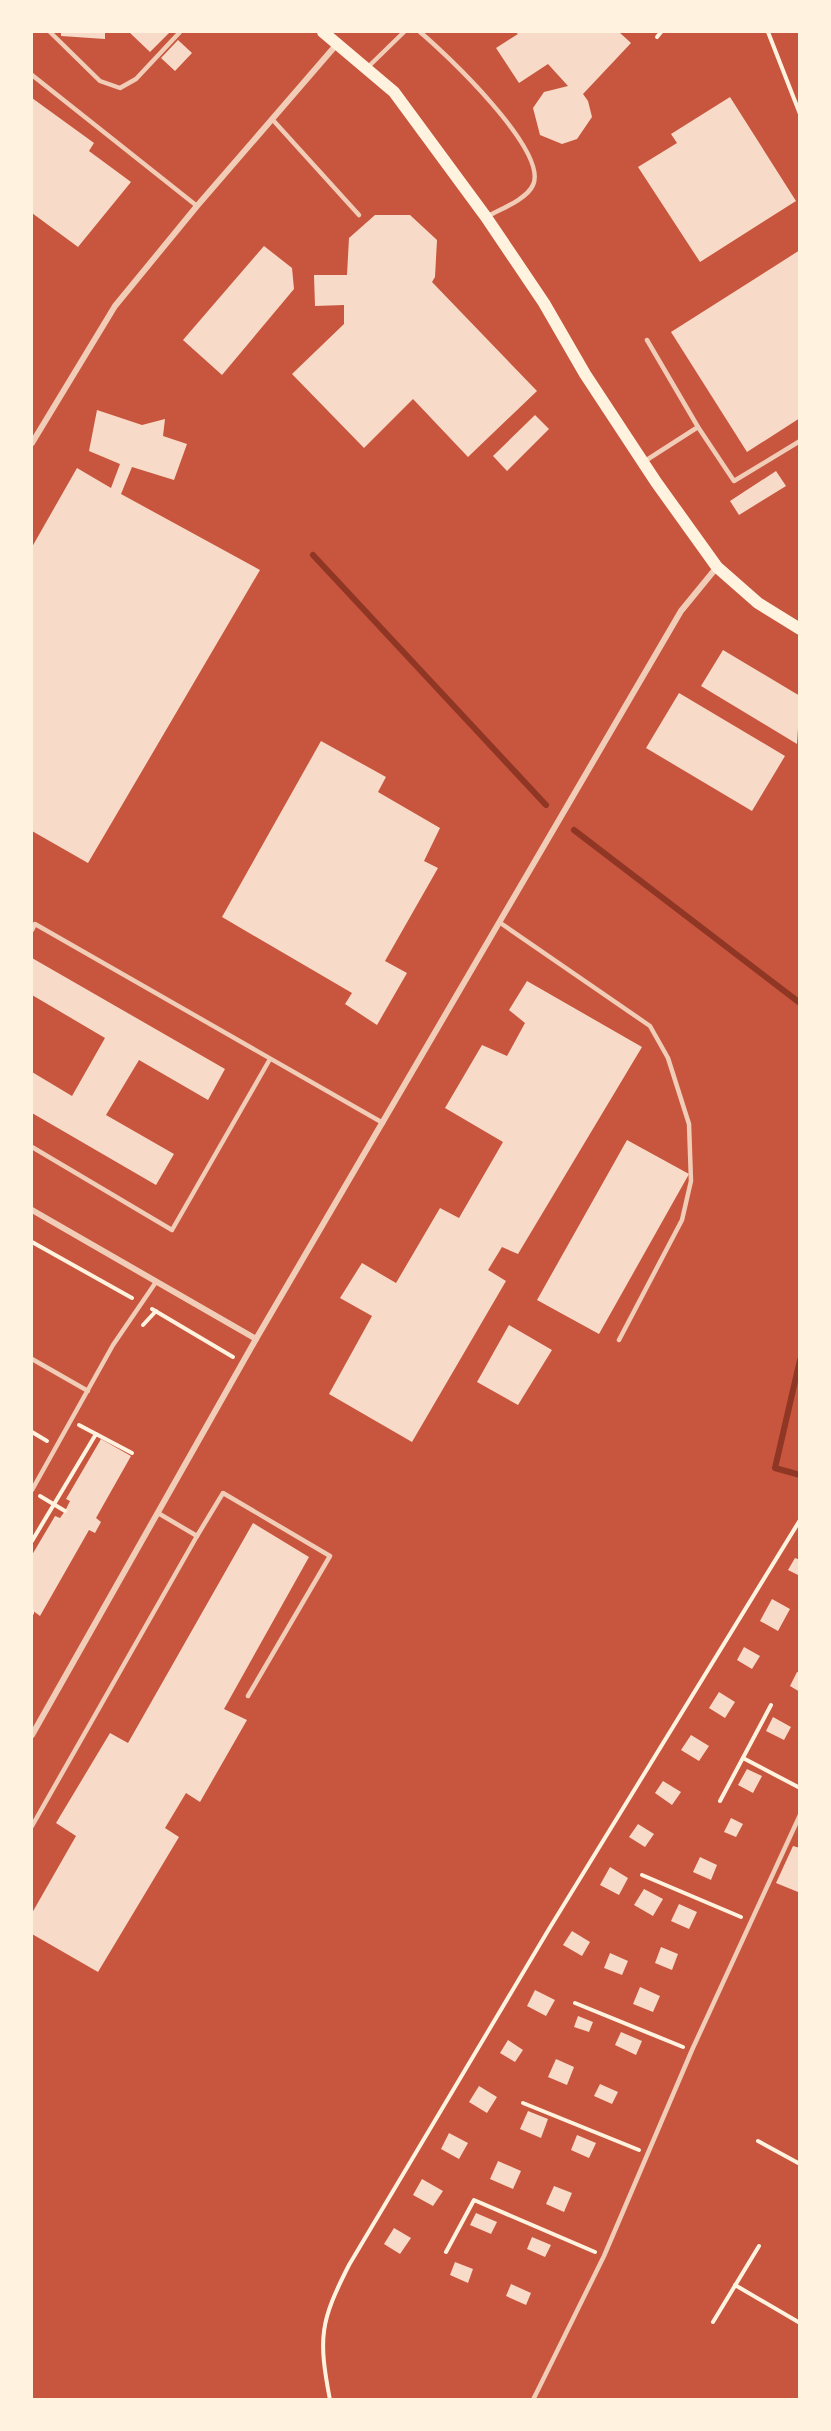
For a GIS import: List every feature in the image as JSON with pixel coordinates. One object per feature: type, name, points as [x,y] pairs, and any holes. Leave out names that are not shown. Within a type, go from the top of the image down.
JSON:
[{"type":"main road","points":[[323,32],[394,92],[486,218],[544,303],[585,374],[643,462],[717,567],[758,603],[800,629]]},
{"type":"street","points":[[32,444],[115,306],[197,206],[337,44]]},
{"type":"street","points":[[32,1735],[256,1339],[681,611],[717,567]]},
{"type":"street","points":[[32,1210],[256,1339]]},
{"type":"lane","points":[[50,32],[100,81],[120,88],[136,79],[180,32]]},
{"type":"lane","points":[[366,70],[404,32]]},
{"type":"lane","points":[[420,32],[487,99],[523,145],[532,162],[536,175],[533,186],[527,193],[486,218]]},
{"type":"lane","points":[[32,75],[197,206]]},
{"type":"lane","points":[[272,119],[360,214]]},
{"type":"lane","points":[[647,340],[698,427],[734,481],[800,441]]},
{"type":"lane","points":[[643,462],[698,427]]},
{"type":"lane","points":[[499,922],[650,1026],[668,1058],[689,1124],[691,1181],[682,1220],[619,1340]]},
{"type":"lane","points":[[32,930],[35,924],[383,1122]]},
{"type":"lane","points":[[32,1148],[172,1230],[270,1059]]},
{"type":"lane","points":[[32,1491],[113,1345],[156,1282]]},
{"type":"lane","points":[[32,1359],[88,1391]]},
{"type":"lane","points":[[32,1826],[223,1493],[330,1556],[248,1696]]},
{"type":"lane","points":[[158,1513],[197,1536]]},
{"type":"lane","points":[[533,2400],[604,2256],[692,2050],[800,1815]]},
{"type":"path","points":[[657,36],[661,32]]},
{"type":"path","points":[[768,32],[800,114]]},
{"type":"path","points":[[32,1432],[48,1442]]},
{"type":"path","points":[[32,1541],[96,1434]]},
{"type":"path","points":[[32,1491],[65,1511]]},
{"type":"path","points":[[330,2400],[322,2334],[330,2302],[349,2265],[555,1919],[800,1520]]},
{"type":"path","points":[[720,1802],[771,1705]]},
{"type":"path","points":[[743,1758],[800,1788]]},
{"type":"path","points":[[642,1875],[750,1921]]},
{"type":"path","points":[[575,2003],[692,2050]]},
{"type":"path","points":[[523,2103],[648,2153]]},
{"type":"path","points":[[758,2141],[800,2164]]},
{"type":"path","points":[[446,2252],[474,2200],[604,2256]]},
{"type":"path","points":[[713,2322],[759,2246]]},
{"type":"path","points":[[735,2286],[800,2323]]},
{"type":"building","points":[[61,32],[105,32],[105,39],[61,36]]},
{"type":"building","points":[[129,32],[170,32],[150,52]]},
{"type":"building","points":[[515,32],[619,32],[631,43],[583,94],[588,101],[592,117],[577,139],[562,144],[540,135],[533,108],[544,92],[568,86],[548,64],[519,83],[496,48],[518,34]]},
{"type":"building","points":[[178,40],[192,53],[175,71],[161,58]]},
{"type":"building","points":[[730,97],[796,201],[700,262],[638,167],[677,143],[671,134]]},
{"type":"building","points":[[32,98],[94,143],[89,151],[131,182],[78,247],[32,213]]},
{"type":"building","points":[[375,215],[410,215],[437,240],[435,277],[432,282],[537,391],[468,457],[413,399],[364,448],[292,374],[344,324],[344,305],[315,306],[314,275],[347,275],[349,238]]},
{"type":"building","points":[[264,246],[292,268],[294,289],[222,375],[183,340]]},
{"type":"building","points":[[800,250],[800,418],[747,452],[671,332]]},
{"type":"building","points":[[97,410],[142,425],[165,419],[163,436],[187,444],[174,480],[132,467],[121,494],[260,570],[88,863],[32,831],[32,547],[77,468],[111,488],[120,464],[89,451]]},
{"type":"building","points":[[535,415],[549,429],[507,471],[493,456]]},
{"type":"building","points":[[776,471],[786,486],[739,515],[730,501]]},
{"type":"building","points":[[723,650],[800,696],[797,744],[701,686]]},
{"type":"building","points":[[679,693],[785,756],[752,811],[646,748]]},
{"type":"building","points":[[321,741],[386,777],[378,792],[440,828],[424,861],[438,868],[385,961],[407,973],[377,1025],[345,1004],[352,993],[222,917]]},
{"type":"building","points":[[32,958],[225,1069],[208,1100],[139,1060],[106,1115],[174,1154],[156,1185],[32,1113],[32,1072],[72,1096],[105,1038],[32,995]]},
{"type":"building","points":[[527,981],[642,1047],[518,1254],[502,1247],[488,1270],[506,1281],[412,1442],[329,1394],[372,1316],[340,1298],[362,1263],[396,1283],[440,1208],[459,1218],[503,1142],[445,1108],[482,1045],[507,1056],[525,1023],[509,1010]]},
{"type":"building","points":[[627,1140],[689,1174],[599,1334],[537,1300]]},
{"type":"building","points":[[509,1325],[552,1350],[518,1405],[477,1382]]},
{"type":"building","points":[[101,1439],[131,1456],[96,1518],[101,1522],[95,1533],[89,1530],[40,1616],[32,1610],[32,1555],[55,1516],[60,1518],[65,1511],[70,1501],[66,1499]]},
{"type":"building","points":[[253,1523],[309,1557],[224,1709],[247,1720],[200,1802],[186,1793],[165,1828],[179,1837],[98,1972],[32,1934],[32,1913],[76,1836],[56,1823],[110,1733],[128,1743]]},
{"type":"building","points":[[795,1558],[800,1560],[800,1576],[788,1570]]},
{"type":"building","points":[[772,1599],[790,1609],[778,1631],[760,1621]]},
{"type":"building","points":[[744,1647],[760,1656],[752,1669],[737,1660]]},
{"type":"building","points":[[797,1672],[800,1673],[800,1692],[790,1686]]},
{"type":"building","points":[[719,1692],[735,1702],[725,1718],[709,1708]]},
{"type":"building","points":[[773,1717],[791,1727],[784,1740],[766,1731]]},
{"type":"building","points":[[691,1735],[709,1746],[699,1761],[681,1750]]},
{"type":"building","points":[[747,1769],[762,1776],[753,1793],[738,1785]]},
{"type":"building","points":[[663,1781],[681,1792],[672,1805],[655,1793]]},
{"type":"building","points":[[731,1818],[743,1824],[736,1837],[724,1832]]},
{"type":"building","points":[[638,1824],[654,1834],[645,1847],[629,1837]]},
{"type":"building","points":[[793,1846],[800,1848],[798,1892],[776,1883]]},
{"type":"building","points":[[700,1857],[717,1865],[711,1880],[693,1872]]},
{"type":"building","points":[[610,1867],[628,1878],[619,1895],[600,1885]]},
{"type":"building","points":[[644,1889],[663,1899],[653,1916],[634,1905]]},
{"type":"building","points":[[679,1904],[697,1912],[689,1929],[671,1921]]},
{"type":"building","points":[[572,1931],[590,1942],[582,1956],[563,1945]]},
{"type":"building","points":[[661,1947],[678,1954],[672,1970],[655,1963]]},
{"type":"building","points":[[610,1953],[628,1961],[622,1975],[604,1968]]},
{"type":"building","points":[[640,1987],[660,1996],[653,2012],[633,2004]]},
{"type":"building","points":[[535,1990],[555,2000],[546,2016],[527,2006]]},
{"type":"building","points":[[578,2016],[593,2022],[589,2032],[574,2027]]},
{"type":"building","points":[[621,2032],[642,2041],[636,2055],[615,2045]]},
{"type":"building","points":[[508,2040],[523,2050],[515,2062],[500,2053]]},
{"type":"building","points":[[556,2059],[574,2067],[567,2085],[548,2077]]},
{"type":"building","points":[[600,2084],[618,2092],[612,2104],[594,2096]]},
{"type":"building","points":[[479,2086],[497,2097],[487,2113],[469,2102]]},
{"type":"building","points":[[528,2111],[548,2119],[541,2138],[520,2129]]},
{"type":"building","points":[[449,2133],[468,2143],[459,2159],[441,2149]]},
{"type":"building","points":[[577,2135],[596,2143],[589,2158],[571,2150]]},
{"type":"building","points":[[498,2161],[521,2171],[513,2189],[490,2179]]},
{"type":"building","points":[[422,2179],[443,2191],[433,2206],[413,2195]]},
{"type":"building","points":[[554,2186],[572,2193],[564,2212],[546,2204]]},
{"type":"building","points":[[476,2213],[497,2222],[491,2234],[470,2225]]},
{"type":"building","points":[[394,2228],[411,2238],[400,2254],[384,2244]]},
{"type":"building","points":[[532,2237],[551,2245],[545,2257],[527,2249]]},
{"type":"building","points":[[455,2262],[473,2269],[468,2283],[450,2275]]},
{"type":"building","points":[[511,2284],[531,2293],[526,2305],[506,2296]]},
{"type":"waterway","points":[[313,555],[546,805]]},
{"type":"waterway","points":[[574,830],[800,1003]]},
{"type":"waterway","points":[[800,1360],[775,1468],[800,1475]]}]
